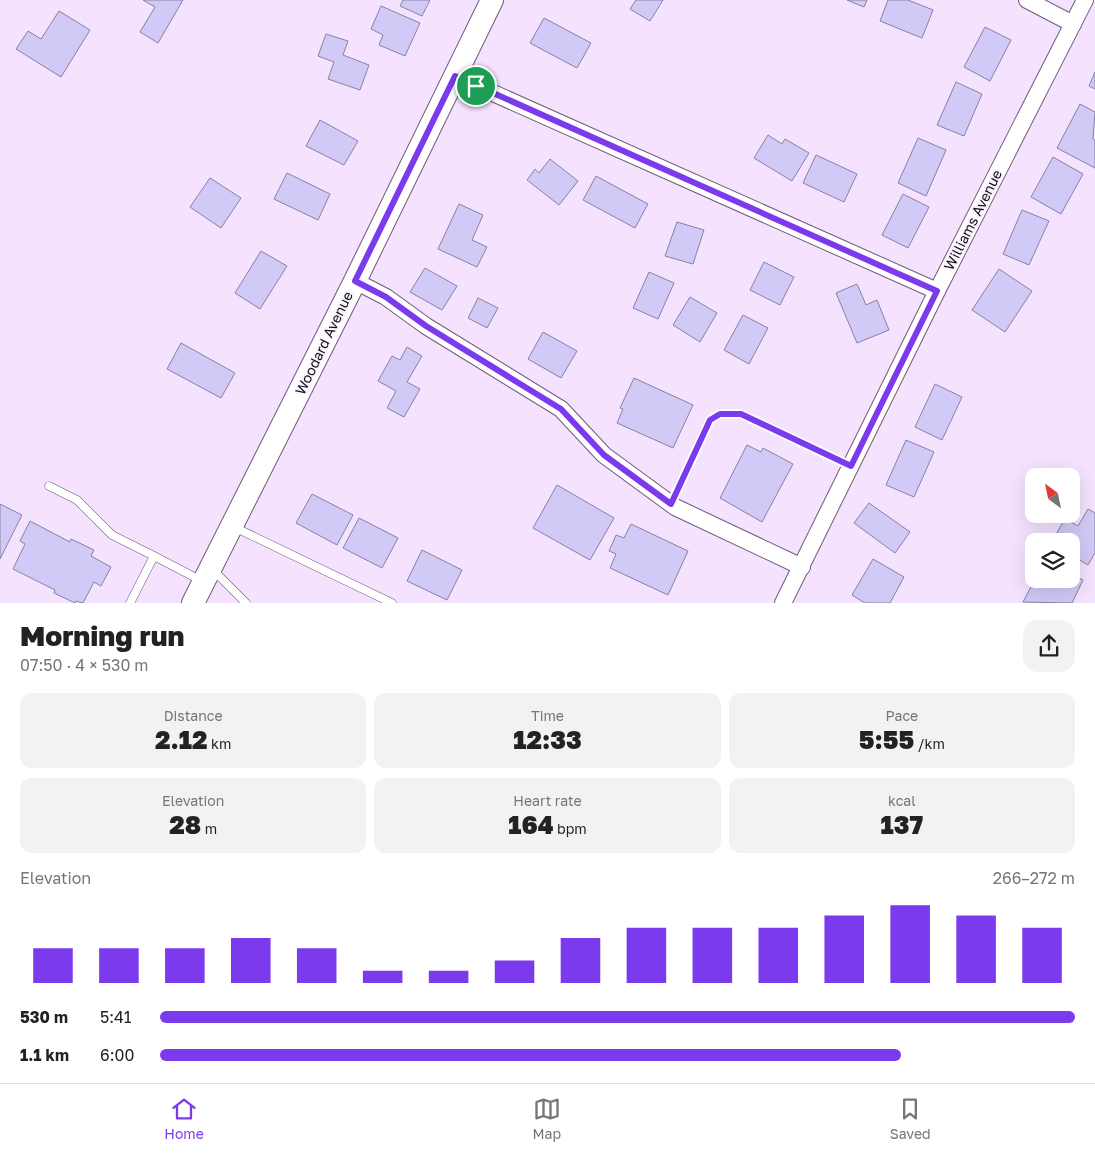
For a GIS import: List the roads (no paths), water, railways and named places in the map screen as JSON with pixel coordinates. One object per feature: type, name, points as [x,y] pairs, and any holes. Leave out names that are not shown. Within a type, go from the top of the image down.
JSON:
[{"type":"street","name":"Woodard Avenue","points":[[193,603],[355,281],[492,0]]},
{"type":"street","points":[[1027,0],[1073,24]]},
{"type":"street","name":"Williams Avenue","points":[[783,603],[937,291],[1085,0]]},
{"type":"street","points":[[455,76],[937,291]]},
{"type":"street","points":[[355,281],[386,297],[426,326],[561,409],[604,455],[671,504],[802,567]]},
{"type":"lane","points":[[671,504],[710,420],[720,414],[741,414],[851,466]]},
{"type":"lane","points":[[48,486],[77,500],[112,535],[154,556],[208,575],[246,603]]},
{"type":"lane","points":[[232,526],[392,603]]},
{"type":"lane","points":[[130,603],[154,556]]}]
